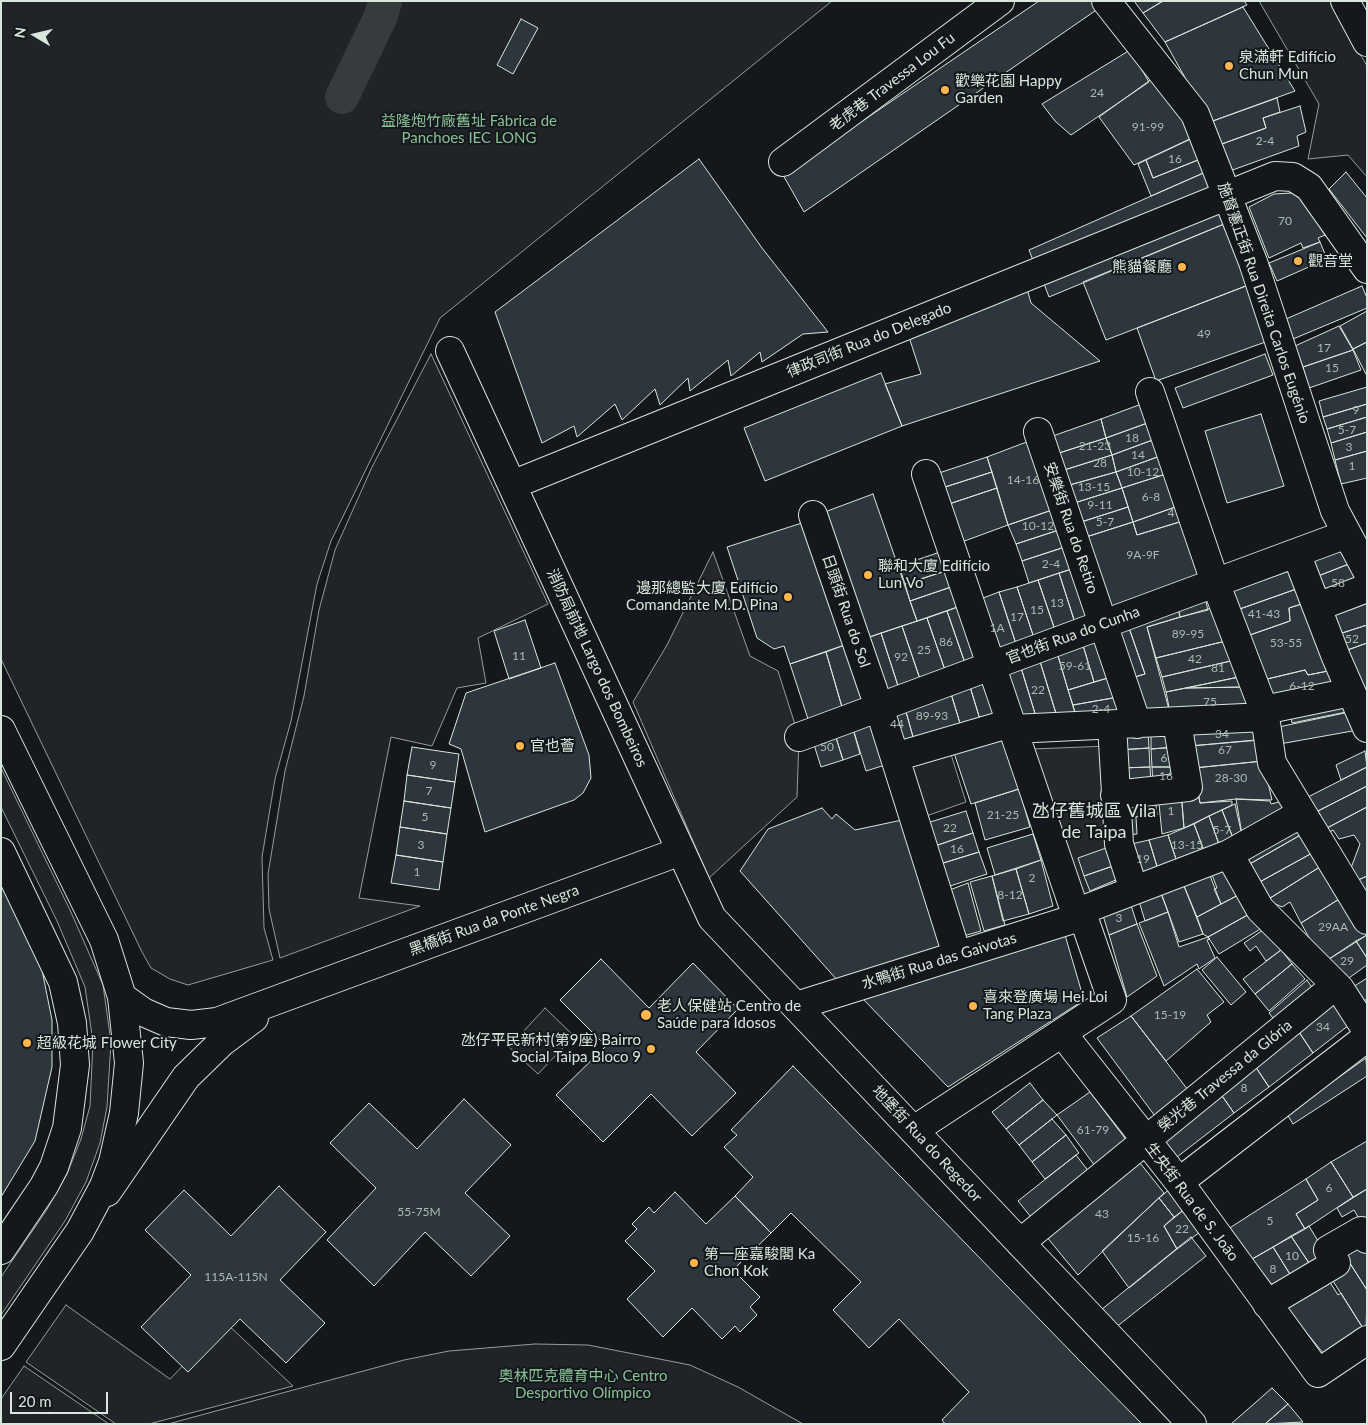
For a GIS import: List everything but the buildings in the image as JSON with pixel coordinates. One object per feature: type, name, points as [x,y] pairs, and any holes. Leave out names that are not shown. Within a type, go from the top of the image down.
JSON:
[{"type":"street","name":"老虎巷 Travessa Lou Fu","points":[[783,162],[1000,1]]},
{"type":"street","name":"施督憲正街 Rua Direita Carlos Eugénio","points":[[1106,1],[1195,114],[1253,262],[1342,525],[1367,571]]},
{"type":"street","points":[[1345,1],[1367,42]]},
{"type":"street","name":"律政司街 Rua do Delegado","points":[[512,485],[1275,176],[1287,176],[1299,180],[1308,187],[1367,269]]},
{"type":"street","name":"消防局前地 Largo dos Bombeiros","points":[[450,351],[681,851]]},
{"type":"street","points":[[1150,392],[1215,582],[1265,714],[1272,763],[1367,920]]},
{"type":"street","name":"安樂街 Rua do Retiro","points":[[1038,432],[1104,624],[1124,724],[1115,795],[1119,844],[1134,890]]},
{"type":"street","points":[[914,1130],[1112,1000],[1078,915],[926,474]]},
{"type":"street","name":"日頭街 Rua do Sol","points":[[813,515],[879,707],[957,955]]},
{"type":"street","name":"官也街 Rua do Cunha","points":[[799,737],[1296,552],[1342,525]]},
{"type":"street","points":[[895,758],[1012,726],[1177,722],[1265,714],[1361,710],[1317,607],[1296,552]]},
{"type":"street","points":[[1317,607],[1367,588]]},
{"type":"street","points":[[1115,795],[1188,787],[1177,722]]},
{"type":"street","points":[[1,730],[104,940],[122,998],[129,1062],[124,1113],[113,1162],[93,1209],[1,1346]]},
{"type":"street","name":"水鴨街 Rua das Gaivotas","points":[[796,1006],[1078,915],[1134,890],[1229,854],[1302,813]]},
{"type":"street","name":"黑橋街 Rua da Ponte Negra","points":[[122,998],[150,1016],[175,1024],[200,1025],[225,1020],[681,851]]},
{"type":"street","name":"地堡街 Rua do Regedor","points":[[681,851],[712,918],[1192,1424]]},
{"type":"street","points":[[1,852],[63,982],[72,1023],[75,1065],[67,1128],[54,1167],[40,1193],[1,1250]]},
{"type":"street","points":[[1229,854],[1260,909],[1336,985],[1367,1031]]},
{"type":"street","name":"榮光巷 Travessa da Glória","points":[[1020,1243],[1336,985]]},
{"type":"street","name":"黑橋街 Rua da Ponte Negra","points":[[80,1231],[171,1097],[204,1059],[241,1026],[308,989]]},
{"type":"street","name":"生央街 Rua de S. João","points":[[1062,1033],[1179,1182],[1318,1373],[1367,1340]]},
{"type":"street","points":[[1179,1182],[1367,1037]]},
{"type":"street","points":[[1267,1304],[1336,1263],[1328,1250],[1362,1231],[1367,1239]]},
{"type":"green space","name":"益隆炮竹廠舊址 Fábrica de Panchoes IEC LONG","points":[[1,1],[832,1],[440,318],[331,541],[317,584],[291,721],[275,779],[262,857],[264,928],[273,960],[188,985],[170,979],[151,968],[1,659]]},
{"type":"green space","points":[[1259,1],[1330,1],[1367,66],[1367,177],[1348,155],[1308,159],[1319,104]]},
{"type":"green space","points":[[431,354],[548,604],[478,638],[486,683],[457,688],[432,746],[391,737],[359,898],[420,906],[280,958],[269,909],[268,874],[285,771],[304,696],[319,610],[335,550],[372,467]]},
{"type":"green space","points":[[950,751],[966,802],[915,820],[898,767]]},
{"type":"green space","points":[[1,768],[70,910],[103,985],[111,1042],[107,1107],[100,1143],[86,1182],[65,1221],[1,1315],[1,1277],[46,1211],[67,1174],[81,1139],[90,1106],[93,1042],[85,987],[57,921],[1,807]]},
{"type":"green space","points":[[545,1008],[574,1036],[538,1074],[509,1047]]},
{"type":"green space","points":[[66,1305],[170,1379],[225,1322],[293,1386],[149,1424],[116,1424],[26,1362]]},
{"type":"green space","name":"奧林匹克體育中心 Centro Desportivo Olímpico","points":[[535,1344],[588,1345],[690,1365],[738,1387],[803,1424],[168,1424],[404,1360],[449,1351]]},
{"type":"green space","points":[[24,1366],[109,1424],[1,1424],[1,1399]]},
{"type":"shaded area","points":[[713,552],[750,656],[778,671],[799,737],[797,797],[709,878],[633,702],[667,645]]},
{"type":"shaded area","points":[[1109,746],[1127,886],[1082,901],[1032,749]]},
{"type":"waterway","points":[[342,97],[381,16],[385,1]]},
{"type":"place","name":"泉滿軒 Edifício Chun Mun","points":[[1229,66]]},
{"type":"place","name":"歡樂花園 Happy Garden","points":[[945,90]]},
{"type":"place","name":"觀音堂","points":[[1298,261]]},
{"type":"place","name":"熊貓餐廳","points":[[1182,267]]},
{"type":"place","name":"聯和大廈 Edifício Lun Vo","points":[[868,575]]},
{"type":"place","name":"邊那總監大廈 Edifício Comandante M.D. Pina","points":[[788,597]]},
{"type":"place","name":"官也薈","points":[[520,746]]},
{"type":"place","name":"喜來登廣場 Hei Loi Tang Plaza","points":[[973,1006]]},
{"type":"place","name":"老人保健站 Centro de Saúde para Idosos","points":[[646,1015]]},
{"type":"place","name":"超級花城 Flower City","points":[[27,1043]]},
{"type":"place","name":"氹仔平民新村(第9座) Bairro Social Taipa Bloco 9","points":[[651,1049]]},
{"type":"place","name":"第一座嘉駿閣 Ka Chon Kok","points":[[694,1263]]},
{"type":"district","name":"氹仔舊城區 Vila de Taipa","points":[[1094,821]]}]
